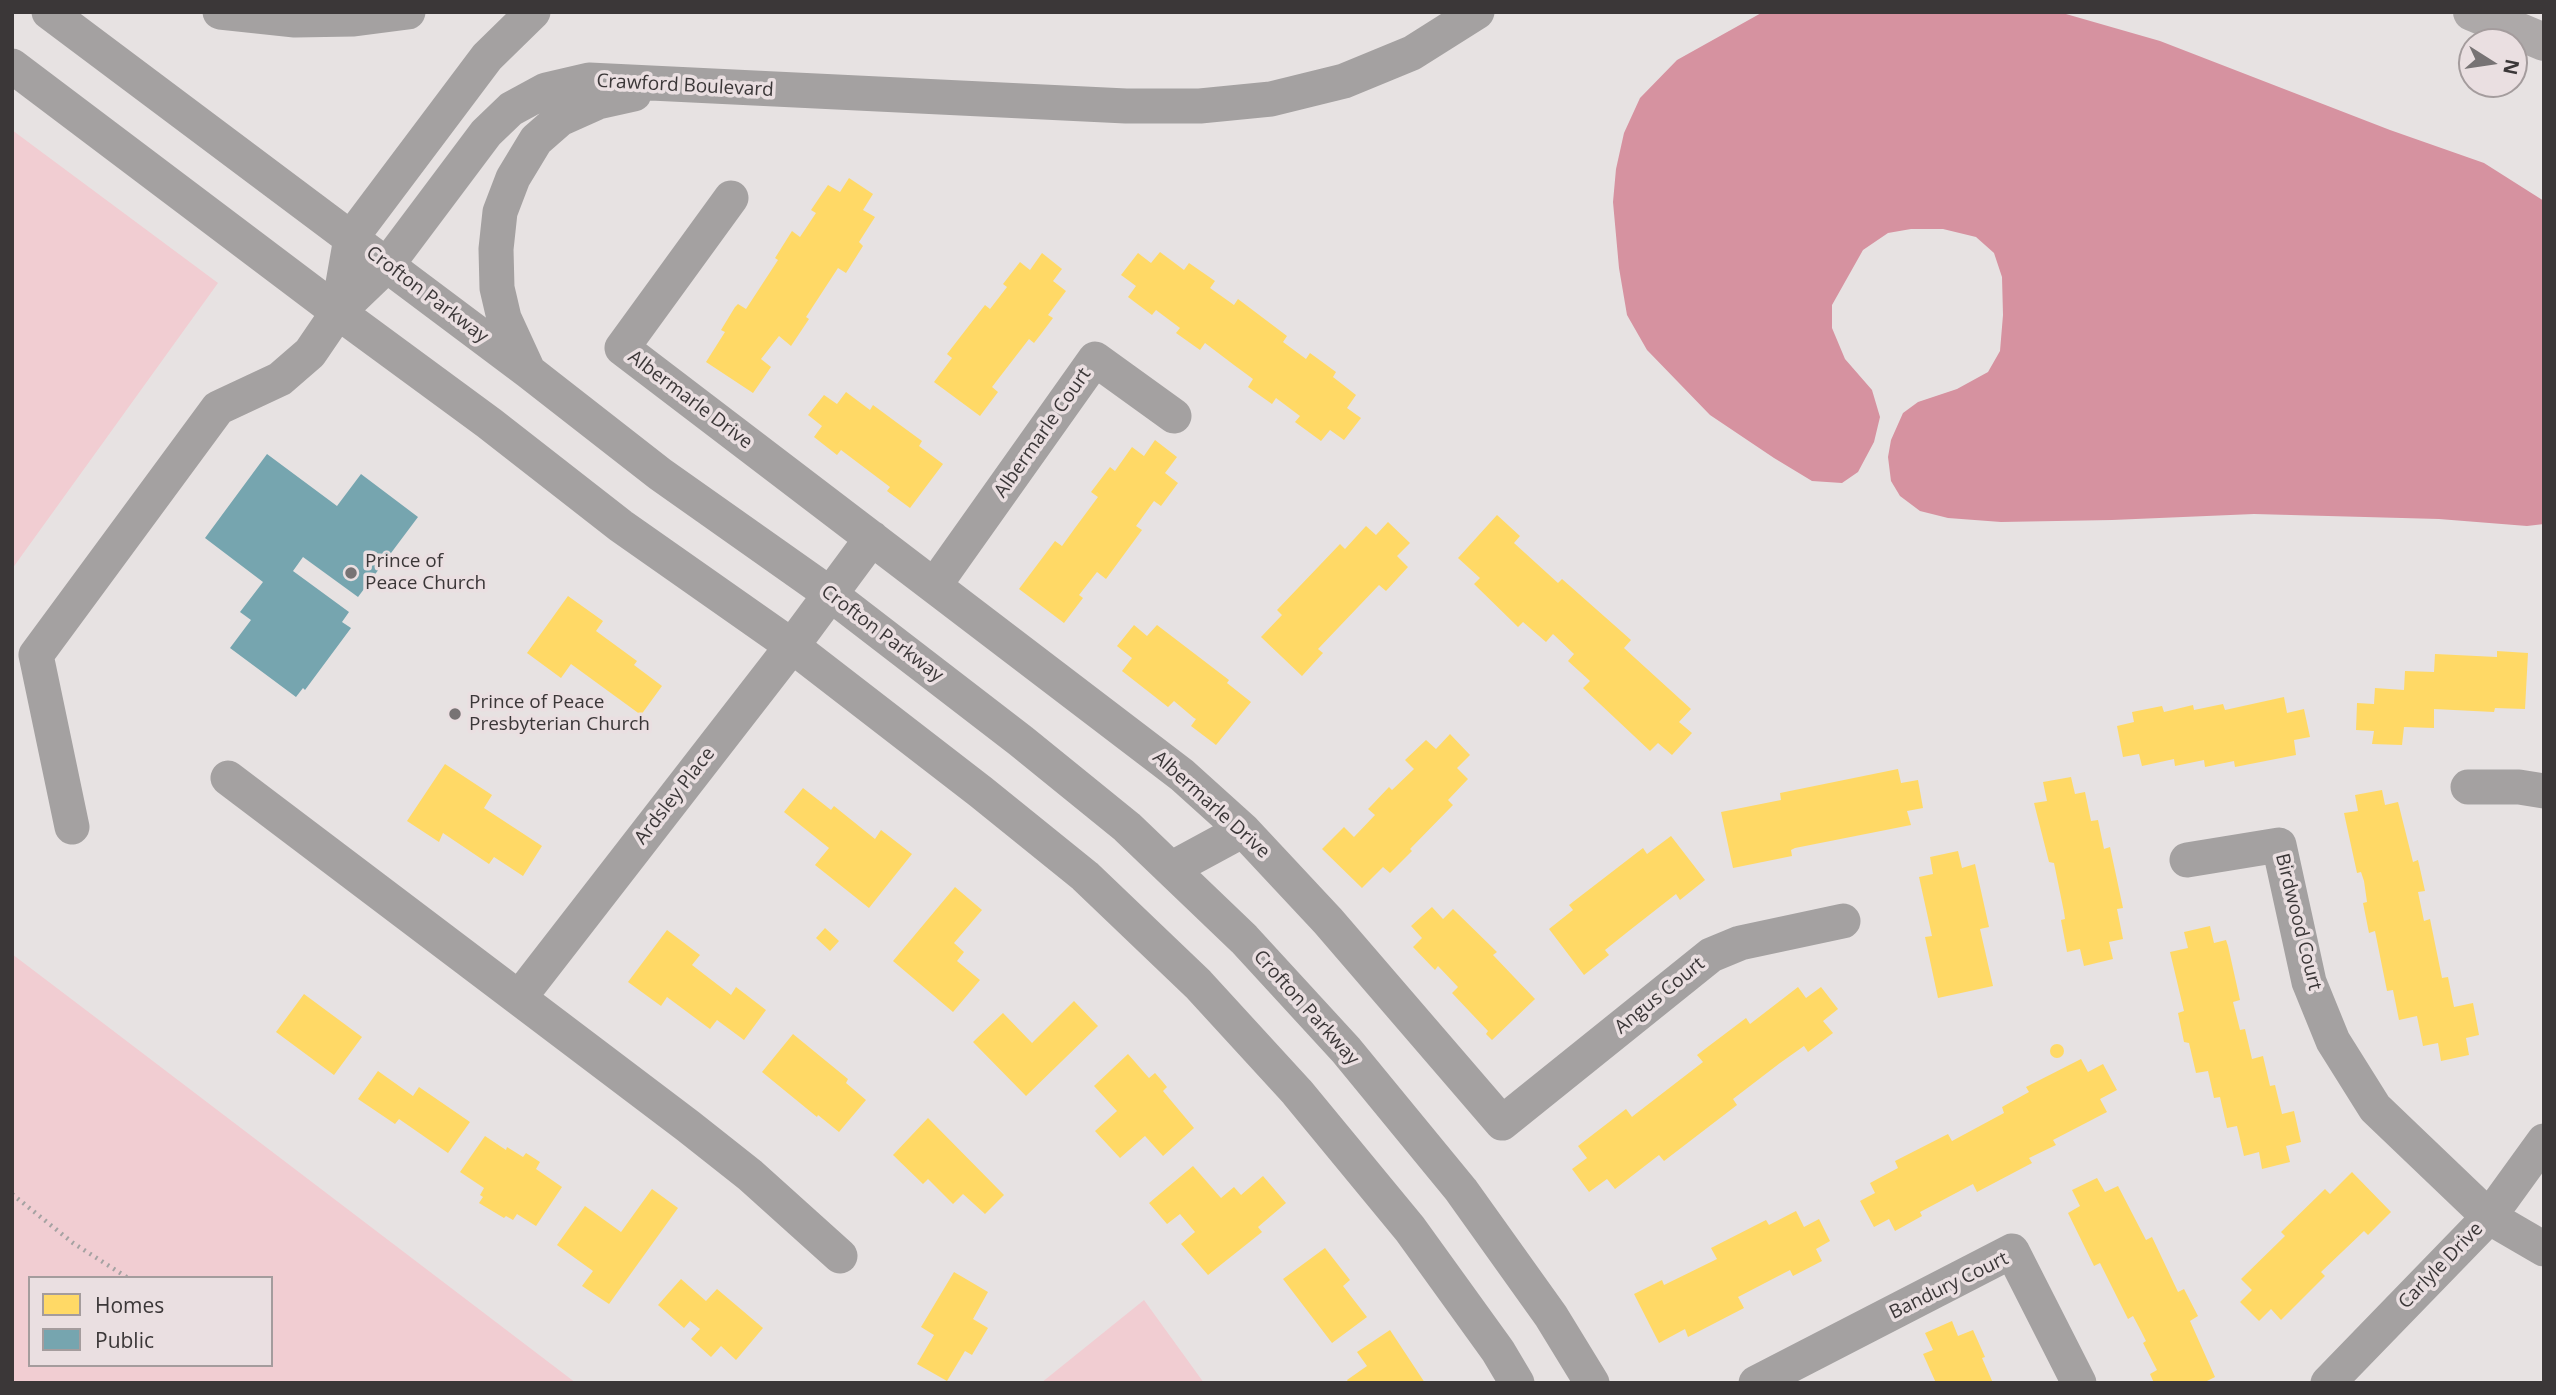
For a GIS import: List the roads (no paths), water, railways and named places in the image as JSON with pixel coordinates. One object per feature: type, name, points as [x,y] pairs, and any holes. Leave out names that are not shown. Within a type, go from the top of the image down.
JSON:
[{"type":"highway","points":[[2472,12],[2544,42]]},
{"type":"street","name":"Crofton Parkway","points":[[50,12],[528,371],[660,474],[830,594],[1021,741],[1127,827],[1244,939],[1346,1050],[1452,1179],[1551,1316],[1592,1383]]},
{"type":"street","points":[[220,12],[295,20],[354,19],[408,12]]},
{"type":"street","points":[[72,827],[36,655],[218,408],[280,379],[310,353],[338,312],[351,238],[487,57],[533,12]]},
{"type":"street","name":"Crawford Boulevard","points":[[338,312],[387,265],[486,133],[512,109],[546,90],[589,80],[1112,106],[1200,106],[1271,99],[1344,81],[1412,53],[1477,12]]},
{"type":"street","points":[[12,65],[489,423],[621,526],[792,646],[1085,876],[1198,984],[1297,1092],[1410,1229],[1498,1351],[1517,1383]]},
{"type":"street","points":[[528,371],[503,318],[498,288],[496,249],[500,212],[513,178],[536,140],[560,119],[598,102],[681,85]]},
{"type":"street","name":"Albermarle Drive","points":[[731,198],[622,348],[1182,775],[1244,830],[1336,930],[1502,1122]]},
{"type":"street","name":"Albermarle Court","points":[[934,586],[1095,359],[1174,415]]},
{"type":"street","points":[[830,594],[872,538]]},
{"type":"street","name":"Ardsley Place","points":[[519,998],[830,594]]},
{"type":"street","points":[[228,778],[750,1175],[840,1256]]},
{"type":"street","points":[[2468,787],[2519,787],[2544,791]]},
{"type":"street","points":[[1171,869],[1244,830]]},
{"type":"street","name":"Birdwood Court","points":[[2187,860],[2279,845],[2309,982],[2333,1041],[2375,1108],[2489,1217],[2544,1249]]},
{"type":"street","name":"Angus Court","points":[[1502,1122],[1712,955],[1740,943],[1843,921]]},
{"type":"street","name":"Carlyle Drive","points":[[2328,1383],[2489,1217],[2544,1142]]},
{"type":"street","name":"Bandury Court","points":[[1756,1383],[2012,1251],[2079,1383]]},
{"type":"place","name":"Prince of Peace Church","points":[[351,573]]},
{"type":"place","name":"Prince of Peace Presbyterian Church","points":[[455,714]]}]
